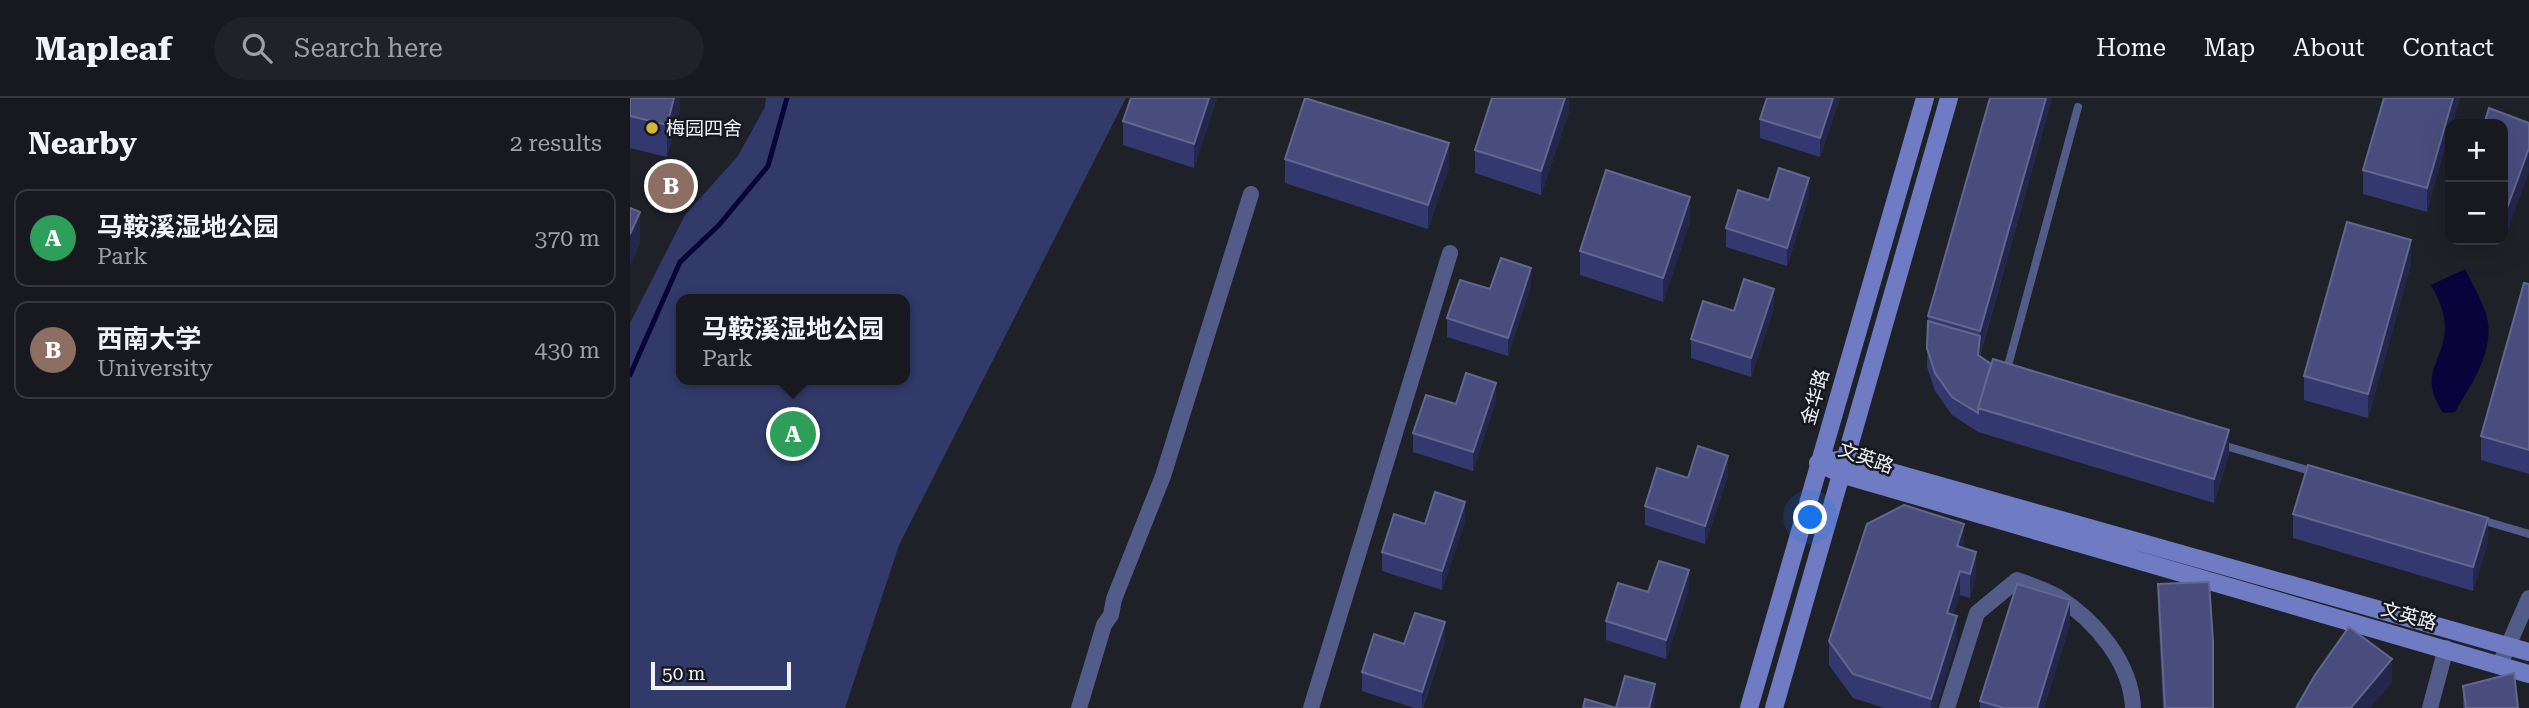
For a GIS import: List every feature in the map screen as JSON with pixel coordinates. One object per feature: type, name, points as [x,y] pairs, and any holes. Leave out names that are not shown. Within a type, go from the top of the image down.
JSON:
[{"type":"main road","name":"金华路","points":[[1749,708],[1925,98]]},
{"type":"main road","points":[[1774,708],[1949,98]]},
{"type":"main road","name":"文英路","points":[[1818,463],[1843,467],[2529,652]]},
{"type":"main road","name":"文英路","points":[[1843,467],[2529,674]]},
{"type":"street","points":[[1079,708],[1104,625],[1111,615],[1114,599],[1163,476],[1251,194]]},
{"type":"street","points":[[1311,708],[1450,253]]},
{"type":"street","points":[[1947,708],[1977,613],[2017,580],[2058,597],[2115,650],[2132,694],[2133,708]]},
{"type":"street","points":[[2500,664],[2529,598]]},
{"type":"street","points":[[2430,708],[2446,648]]},
{"type":"lane","points":[[2003,382],[2078,107]]},
{"type":"lane","points":[[2214,442],[2319,473]]},
{"type":"lane","points":[[2463,515],[2529,534]]},
{"type":"shaded area","points":[[766,98],[1126,98],[899,545],[845,708],[630,708],[630,323],[685,215],[738,156],[765,107]]},
{"type":"shaded area","points":[[2465,269],[2486,314],[2488,340],[2481,366],[2455,412],[2443,413],[2432,387],[2432,377],[2444,340],[2445,322],[2441,305],[2431,285]]},
{"type":"building","points":[[630,98],[674,98],[667,125],[630,116]]},
{"type":"building","points":[[1131,98],[1209,98],[1194,144],[1123,121]]},
{"type":"building","points":[[1305,98],[1449,143],[1428,205],[1285,159]]},
{"type":"building","points":[[1492,98],[1565,98],[1541,171],[1475,150]]},
{"type":"building","points":[[1767,98],[1833,98],[1820,138],[1760,119]]},
{"type":"building","points":[[1990,98],[2046,98],[1980,331],[1928,316]]},
{"type":"building","points":[[2384,98],[2453,98],[2427,188],[2363,170]]},
{"type":"building","points":[[2489,108],[2529,123],[2529,148],[2508,205],[2508,119],[2486,119]]},
{"type":"building","points":[[1779,168],[1809,178],[1787,248],[1726,228],[1738,190],[1769,200]]},
{"type":"building","points":[[1606,170],[1690,197],[1663,278],[1580,251]]},
{"type":"building","points":[[630,208],[640,212],[630,234]]},
{"type":"building","points":[[2347,222],[2411,240],[2368,394],[2304,376]]},
{"type":"building","points":[[1501,258],[1531,268],[1508,338],[1447,318],[1460,280],[1490,289]]},
{"type":"building","points":[[1744,279],[1774,289],[1751,358],[1691,339],[1703,301],[1734,311]]},
{"type":"building","points":[[2524,283],[2529,284],[2529,450],[2481,436]]},
{"type":"building","points":[[1928,321],[1980,336],[1978,355],[1991,364],[1978,413],[1952,397],[1935,373],[1927,348]]},
{"type":"building","points":[[1993,359],[2229,430],[2214,479],[1978,408]]},
{"type":"building","points":[[1466,373],[1496,383],[1473,452],[1413,433],[1426,395],[1456,404]]},
{"type":"building","points":[[1698,446],[1728,456],[1705,526],[1645,506],[1657,468],[1688,478]]},
{"type":"building","points":[[2308,465],[2488,518],[2473,567],[2293,514]]},
{"type":"building","points":[[1435,492],[1465,502],[1442,571],[1382,552],[1394,514],[1425,524]]},
{"type":"building","points":[[1904,505],[1964,524],[1957,546],[1976,552],[1970,574],[1960,571],[1947,613],[1957,616],[1931,699],[1853,674],[1829,641],[1867,524]]},
{"type":"building","points":[[1659,561],[1689,570],[1666,640],[1606,621],[1618,583],[1648,592]]},
{"type":"building","points":[[2209,582],[2213,708],[2165,708],[2158,584]]},
{"type":"building","points":[[2017,584],[2070,600],[2037,708],[2004,708],[1980,701]]},
{"type":"building","points":[[1415,613],[1445,622],[1422,692],[1362,672],[1374,634],[1404,644]]},
{"type":"building","points":[[2349,627],[2392,659],[2351,708],[2296,708],[2315,675]]},
{"type":"building","points":[[2514,673],[2518,708],[2466,708],[2463,686]]},
{"type":"building","points":[[1625,676],[1655,684],[1649,708],[1616,708]]},
{"type":"building","points":[[1585,699],[1616,708],[1583,708]]},
{"type":"waterway","points":[[630,375],[680,262],[719,225],[768,166],[787,98]]},
{"type":"place","name":"梅园四舍","points":[[652,128]]},
{"type":"place","name":"西南大学","points":[[671,186]]},
{"type":"place","name":"马鞍溪湿地公园","points":[[793,434]]}]
